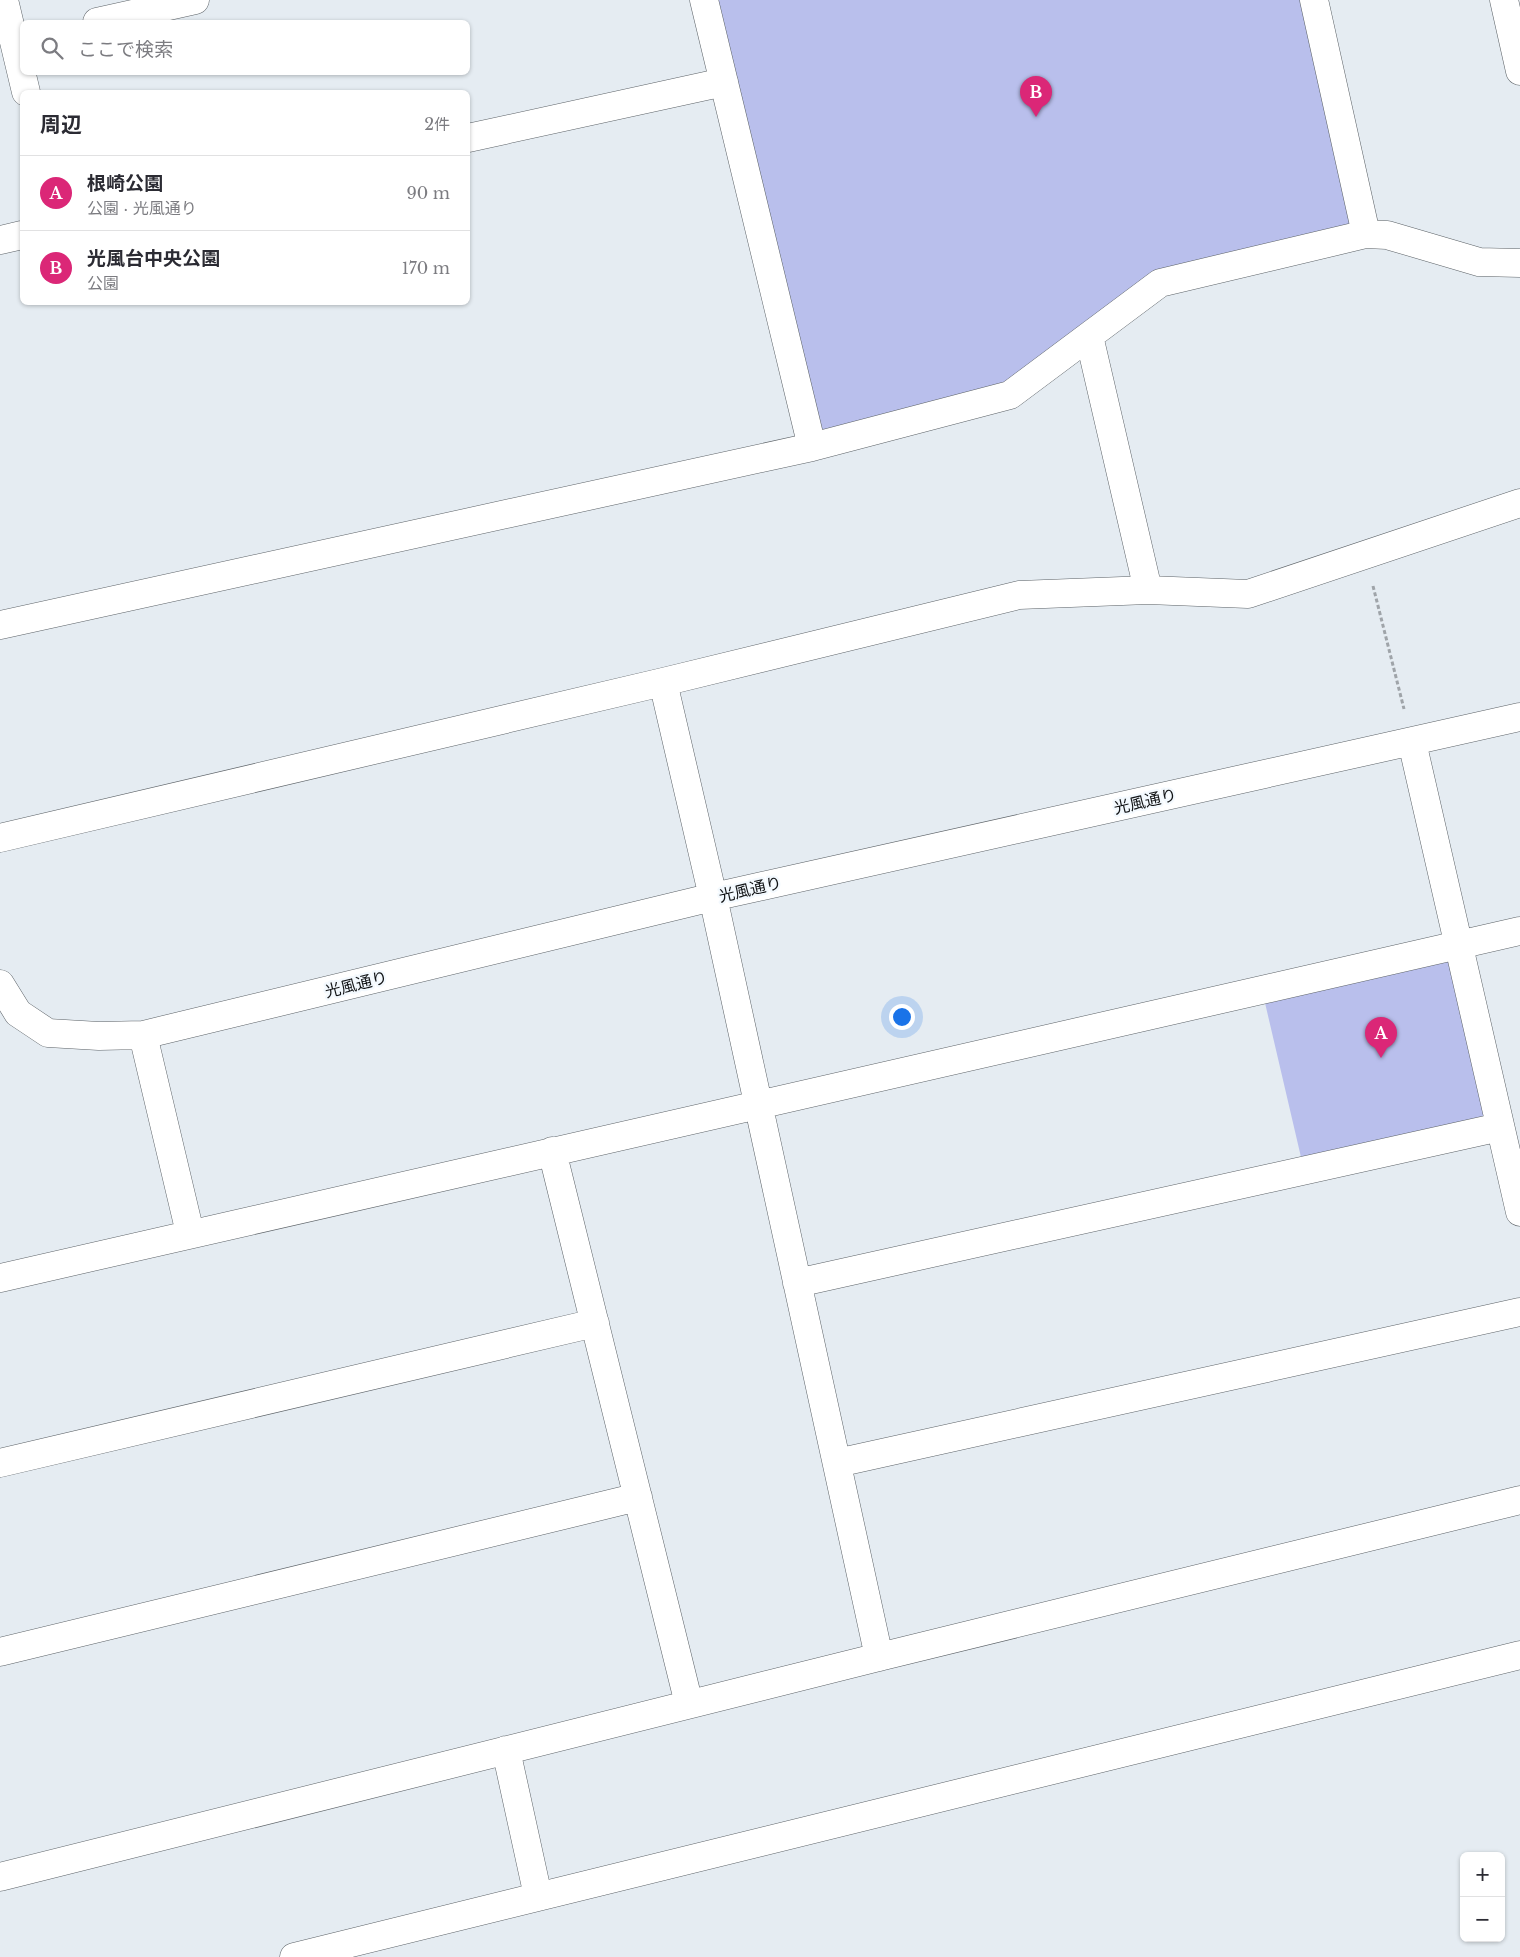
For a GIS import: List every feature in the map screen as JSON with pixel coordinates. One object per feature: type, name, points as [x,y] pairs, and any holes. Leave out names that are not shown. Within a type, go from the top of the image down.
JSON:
[{"type":"street","points":[[4,0],[18,41],[20,54]]},
{"type":"street","points":[[106,20],[195,0]]},
{"type":"street","points":[[704,0],[812,447]]},
{"type":"street","points":[[1314,0],[1366,234]]},
{"type":"street","points":[[1504,0],[1520,71]]},
{"type":"street","points":[[23,75],[26,90]]},
{"type":"street","points":[[470,138],[724,82]]},
{"type":"street","points":[[0,625],[812,447],[1010,395],[1160,283],[1366,234],[1387,235],[1479,262],[1520,263]]},
{"type":"street","points":[[0,240],[20,235]]},
{"type":"street","points":[[1089,336],[1148,590]]},
{"type":"street","points":[[0,838],[663,682],[1019,595],[1148,590],[1248,594],[1520,503]]},
{"type":"street","points":[[663,682],[713,898],[879,1657]]},
{"type":"street","name":"光風通り","points":[[0,984],[18,1013],[48,1032],[99,1036],[143,1035],[713,898],[1520,718]]},
{"type":"street","points":[[1412,742],[1520,1212]]},
{"type":"street","points":[[0,1278],[190,1233],[1520,931]]},
{"type":"street","points":[[143,1035],[190,1233]]},
{"type":"street","points":[[797,1283],[1500,1126]]},
{"type":"street","points":[[552,1151],[689,1704]]},
{"type":"street","points":[[837,1463],[1520,1312]]},
{"type":"street","points":[[0,1463],[595,1323]]},
{"type":"street","points":[[0,1652],[638,1498]]},
{"type":"street","points":[[0,1876],[879,1657],[1520,1500]]},
{"type":"street","points":[[294,1957],[1520,1654]]},
{"type":"street","points":[[506,1750],[538,1896]]},
{"type":"path","points":[[1366,554],[1412,742]]},
{"type":"shaded area","points":[[705,0],[1314,0],[1366,234],[1160,283],[1010,395],[812,447]]},
{"type":"shaded area","points":[[1458,946],[1500,1127],[1304,1170],[1262,990]]},
{"type":"place","name":"光風台中央公園","points":[[1036,117]]},
{"type":"place","name":"根崎公園","points":[[1381,1058]]}]
